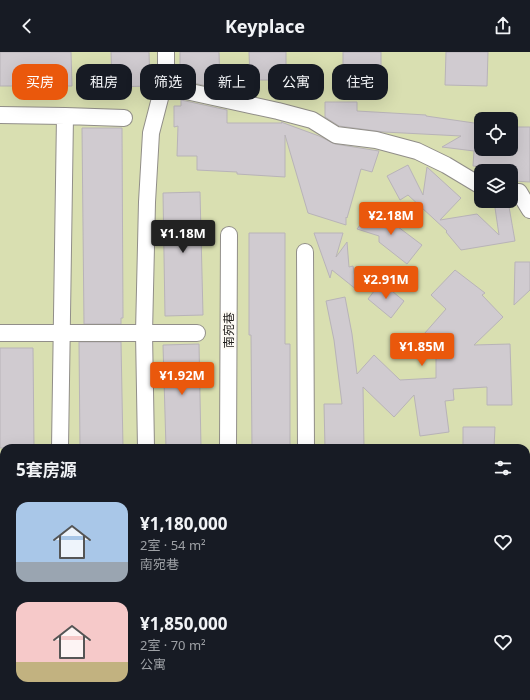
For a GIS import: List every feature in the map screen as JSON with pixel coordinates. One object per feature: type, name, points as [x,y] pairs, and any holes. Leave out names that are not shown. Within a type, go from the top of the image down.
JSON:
[{"type":"street","points":[[166,52],[166,64]]},
{"type":"street","points":[[196,93],[312,120],[336,135],[376,140],[417,151],[446,165],[474,182]]},
{"type":"street","points":[[146,444],[144,333],[147,202],[151,133],[159,100]]},
{"type":"street","points":[[0,115],[124,118]]},
{"type":"street","points":[[60,444],[65,116]]},
{"type":"street","points":[[518,192],[530,210]]},
{"type":"street","name":"南宛巷","points":[[228,444],[229,235]]},
{"type":"street","points":[[305,252],[306,444]]},
{"type":"street","points":[[0,333],[197,333]]},
{"type":"green space","points":[[0,52],[530,52],[530,444],[0,444]]},
{"type":"building","points":[[0,52],[71,52],[72,86],[68,86],[68,64],[12,64],[12,86],[0,86]]},
{"type":"building","points":[[111,52],[149,52],[149,64],[140,64],[140,86],[132,86],[132,64],[111,64]]},
{"type":"building","points":[[180,52],[219,52],[219,64],[204,64],[204,85],[196,84],[196,64],[180,64]]},
{"type":"building","points":[[249,52],[286,52],[286,64],[268,64],[268,80],[260,80],[260,64],[249,64]]},
{"type":"building","points":[[343,52],[381,52],[381,64],[343,64]]},
{"type":"building","points":[[446,52],[488,52],[487,86],[445,85]]},
{"type":"building","points":[[181,100],[227,110],[227,123],[282,123],[281,122],[319,136],[335,144],[379,151],[372,172],[361,169],[347,218],[346,217],[346,225],[308,213],[285,135],[285,177],[197,170],[197,156],[177,156],[178,126],[174,127],[174,106],[181,106]]},
{"type":"building","points":[[325,102],[357,102],[357,111],[426,115],[474,123],[474,151],[442,147],[461,136],[384,132],[339,126],[325,117]]},
{"type":"building","points":[[518,127],[530,127],[530,182],[518,181],[518,164],[474,164],[473,166],[474,151],[474,156],[518,156]]},
{"type":"building","points":[[82,128],[122,128],[123,318],[121,318],[121,324],[84,324]]},
{"type":"building","points":[[408,165],[423,195],[427,167],[461,198],[440,220],[477,214],[499,235],[495,208],[509,208],[515,241],[461,250],[446,232],[447,231],[408,195],[400,200],[387,176]]},
{"type":"building","points":[[200,192],[203,315],[165,316],[163,193]]},
{"type":"building","points":[[373,208],[422,245],[407,264],[379,242],[379,236],[357,229]]},
{"type":"building","points":[[249,233],[285,233],[285,344],[290,344],[290,444],[252,444],[251,335],[249,335]]},
{"type":"building","points":[[314,233],[343,233],[336,257],[347,242],[349,267],[353,266],[357,290],[332,270],[330,278]]},
{"type":"building","points":[[515,262],[530,262],[530,290],[514,305]]},
{"type":"building","points":[[455,270],[485,293],[482,295],[503,317],[474,345],[510,344],[512,405],[487,405],[487,387],[453,389],[454,400],[445,401],[449,432],[420,436],[414,395],[394,417],[363,387],[364,444],[325,444],[324,404],[342,404],[334,340],[326,301],[345,297],[352,334],[357,374],[374,355],[400,380],[436,378],[436,358],[417,342],[446,309],[431,295]]},
{"type":"building","points":[[381,282],[404,301],[391,318],[368,299]]},
{"type":"building","points":[[79,342],[121,342],[123,444],[80,444]]},
{"type":"building","points":[[199,344],[201,444],[166,444],[163,345]]},
{"type":"building","points":[[0,348],[33,348],[34,444],[0,444]]},
{"type":"building","points":[[463,427],[495,427],[494,444],[463,444]]}]
